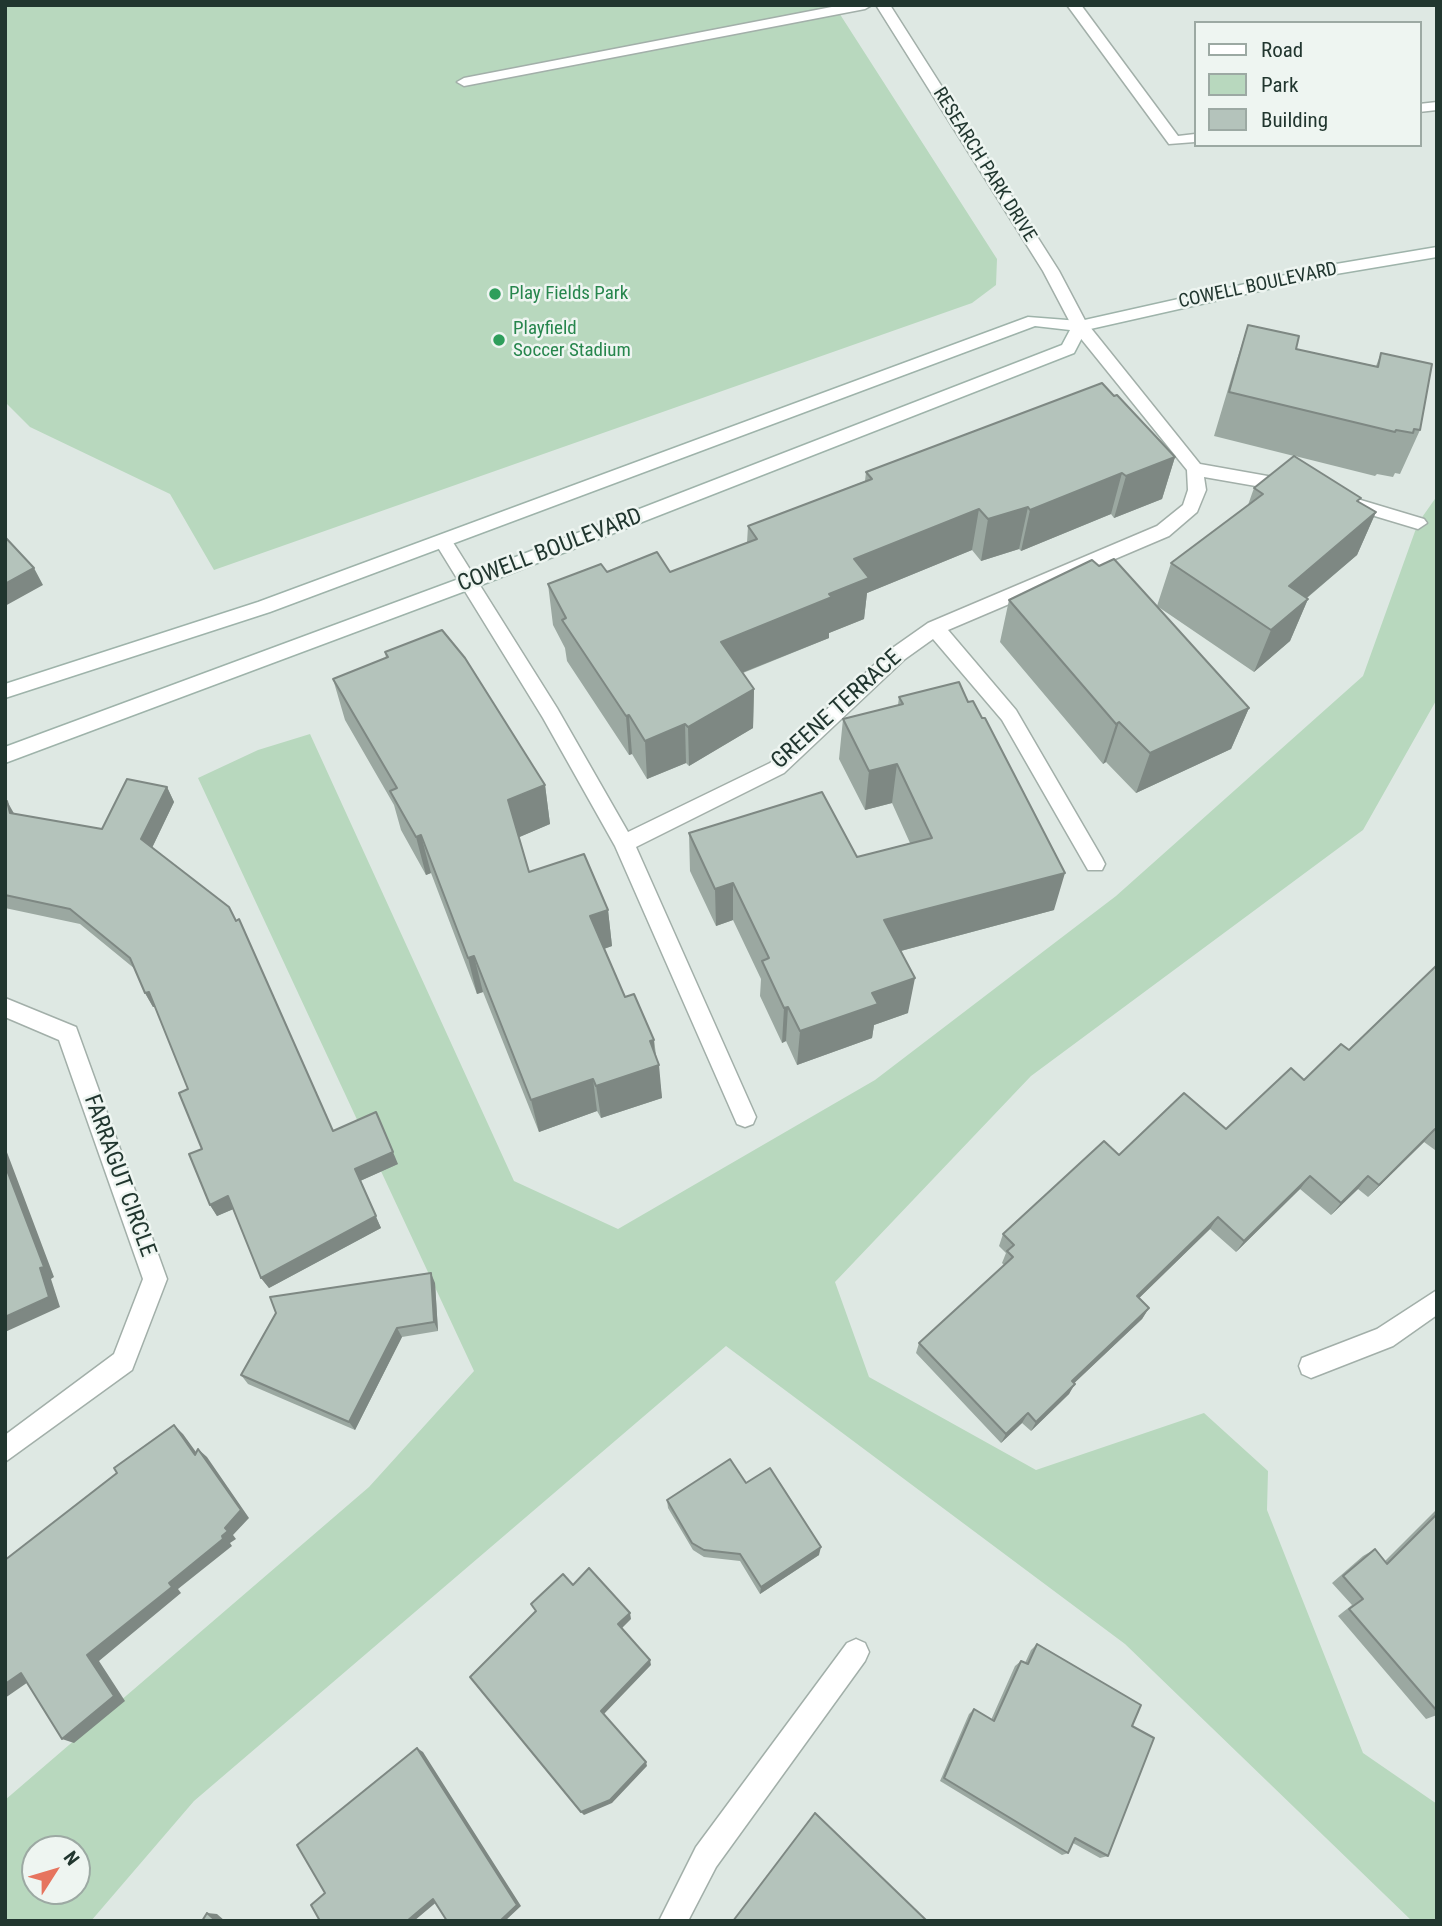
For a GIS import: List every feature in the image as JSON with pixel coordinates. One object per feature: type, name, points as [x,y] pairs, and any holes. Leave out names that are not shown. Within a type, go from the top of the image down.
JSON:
[{"type":"street","points":[[464,82],[865,5]]},
{"type":"street","name":"RESEARCH PARK DRIVE","points":[[883,5],[1051,271],[1080,326]]},
{"type":"street","points":[[1074,5],[1174,141],[1194,138]]},
{"type":"street","name":"COWELL BOULEVARD","points":[[5,691],[264,607],[1034,321],[1080,326],[1330,270],[1437,252]]},
{"type":"street","points":[[1080,326],[1195,469],[1277,482],[1418,523]]},
{"type":"street","name":"COWELL BOULEVARD","points":[[5,755],[470,582],[1068,349],[1080,326]]},
{"type":"street","name":"GREENE TERRACE","points":[[624,843],[777,768],[898,654],[935,628],[1163,531],[1191,508],[1197,489],[1195,469]]},
{"type":"street","points":[[443,541],[624,843],[745,1116]]},
{"type":"street","points":[[935,628],[1009,715],[1095,864]]},
{"type":"street","name":"FARRAGUT CIRCLE","points":[[5,1007],[68,1034],[155,1279],[123,1363],[5,1450]]},
{"type":"street","points":[[1311,1366],[1385,1338],[1437,1301]]},
{"type":"street","points":[[673,1921],[706,1857],[856,1652]]},
{"type":"green space","name":"Play Fields Park","points":[[5,5],[834,5],[997,259],[996,285],[972,303],[214,570],[170,494],[30,427],[5,402]]},
{"type":"green space","points":[[1437,496],[1437,699],[1363,830],[1031,1076],[835,1282],[869,1377],[1036,1470],[1204,1413],[1268,1471],[1267,1510],[1363,1753],[1437,1804],[1437,1921],[1412,1921],[1125,1644],[726,1346],[194,1801],[91,1921],[5,1921],[5,1800],[369,1487],[474,1371],[198,778],[258,750],[310,734],[514,1181],[618,1229],[875,1080],[1116,896],[1363,676],[1418,523]]},
{"type":"building","points":[[1248,325],[1299,336],[1296,349],[1378,367],[1381,353],[1432,364],[1420,430],[1414,429],[1413,433],[1395,432],[1229,392]]},
{"type":"building","points":[[1102,383],[1114,396],[1117,395],[1175,457],[1126,476],[1122,473],[1030,510],[1028,507],[988,519],[979,509],[854,559],[869,578],[829,594],[832,597],[721,642],[754,689],[688,727],[685,724],[645,741],[562,620],[566,618],[548,584],[601,564],[607,572],[657,552],[670,572],[757,539],[748,526],[872,479],[866,472]]},
{"type":"building","points":[[1294,456],[1361,498],[1357,501],[1376,512],[1289,586],[1308,599],[1271,630],[1171,563],[1263,494],[1254,488]]},
{"type":"building","points":[[5,537],[34,568],[5,584]]},
{"type":"building","points":[[1114,559],[1249,708],[1150,753],[1119,722],[1116,724],[1009,600],[1092,560],[1099,566]]},
{"type":"building","points":[[442,630],[465,658],[545,785],[508,800],[529,872],[584,854],[608,910],[590,916],[625,997],[634,994],[654,1040],[650,1041],[659,1065],[596,1086],[593,1079],[531,1100],[474,956],[468,958],[421,835],[416,837],[390,791],[397,788],[333,679],[388,657],[385,652]]},
{"type":"building","points":[[959,682],[968,702],[973,701],[982,718],[985,718],[1065,873],[884,920],[915,978],[872,993],[878,1004],[800,1031],[788,1007],[784,1008],[762,961],[769,958],[733,883],[715,889],[689,833],[822,792],[857,857],[932,838],[897,764],[869,771],[843,719],[903,704],[899,697]]},
{"type":"building","points":[[127,779],[167,787],[141,839],[229,907],[236,921],[239,919],[333,1131],[376,1112],[393,1152],[355,1169],[376,1216],[261,1278],[228,1196],[210,1205],[189,1154],[202,1149],[179,1093],[188,1089],[149,992],[145,993],[130,958],[70,909],[5,895],[5,802],[7,801],[10,813],[102,829]]},
{"type":"building","points":[[1437,965],[1437,1130],[1435,1129],[1379,1185],[1368,1176],[1341,1203],[1310,1176],[1244,1241],[1218,1217],[1137,1296],[1149,1308],[1072,1381],[1075,1384],[1036,1422],[1028,1413],[1006,1434],[919,1343],[1013,1257],[1007,1251],[1014,1245],[1003,1234],[1104,1141],[1119,1155],[1184,1093],[1226,1129],[1291,1068],[1304,1080],[1341,1044],[1349,1050]]},
{"type":"building","points":[[5,1165],[44,1267],[40,1268],[49,1297],[5,1317]]},
{"type":"building","points":[[431,1273],[434,1322],[397,1328],[349,1422],[241,1375],[276,1313],[270,1297]]},
{"type":"building","points":[[174,1425],[195,1455],[198,1449],[241,1510],[225,1528],[228,1531],[222,1536],[223,1539],[169,1583],[172,1587],[87,1655],[114,1696],[62,1739],[21,1673],[5,1684],[5,1560],[117,1473],[114,1468]]},
{"type":"building","points":[[730,1459],[746,1483],[770,1468],[821,1547],[761,1587],[740,1554],[704,1550],[692,1543],[667,1500]]},
{"type":"building","points":[[1437,1514],[1437,1711],[1349,1609],[1363,1599],[1343,1576],[1375,1549],[1387,1564]]},
{"type":"building","points":[[589,1568],[630,1613],[618,1624],[650,1660],[601,1711],[646,1762],[610,1800],[581,1812],[470,1677],[536,1611],[531,1604],[563,1574],[573,1585]]},
{"type":"building","points":[[1037,1644],[1141,1705],[1132,1726],[1154,1738],[1108,1856],[1075,1838],[1068,1853],[944,1778],[974,1709],[994,1721],[1021,1661],[1028,1664]]},
{"type":"building","points":[[417,1748],[517,1905],[500,1921],[447,1921],[433,1899],[407,1921],[320,1921],[311,1905],[325,1893],[297,1845]]},
{"type":"building","points":[[815,1813],[927,1921],[733,1921]]},
{"type":"building","points":[[207,1913],[216,1921],[202,1921]]},
{"type":"place","name":"Play Fields Park","points":[[495,294]]},
{"type":"place","name":"Playfield Soccer Stadium","points":[[499,340]]}]
